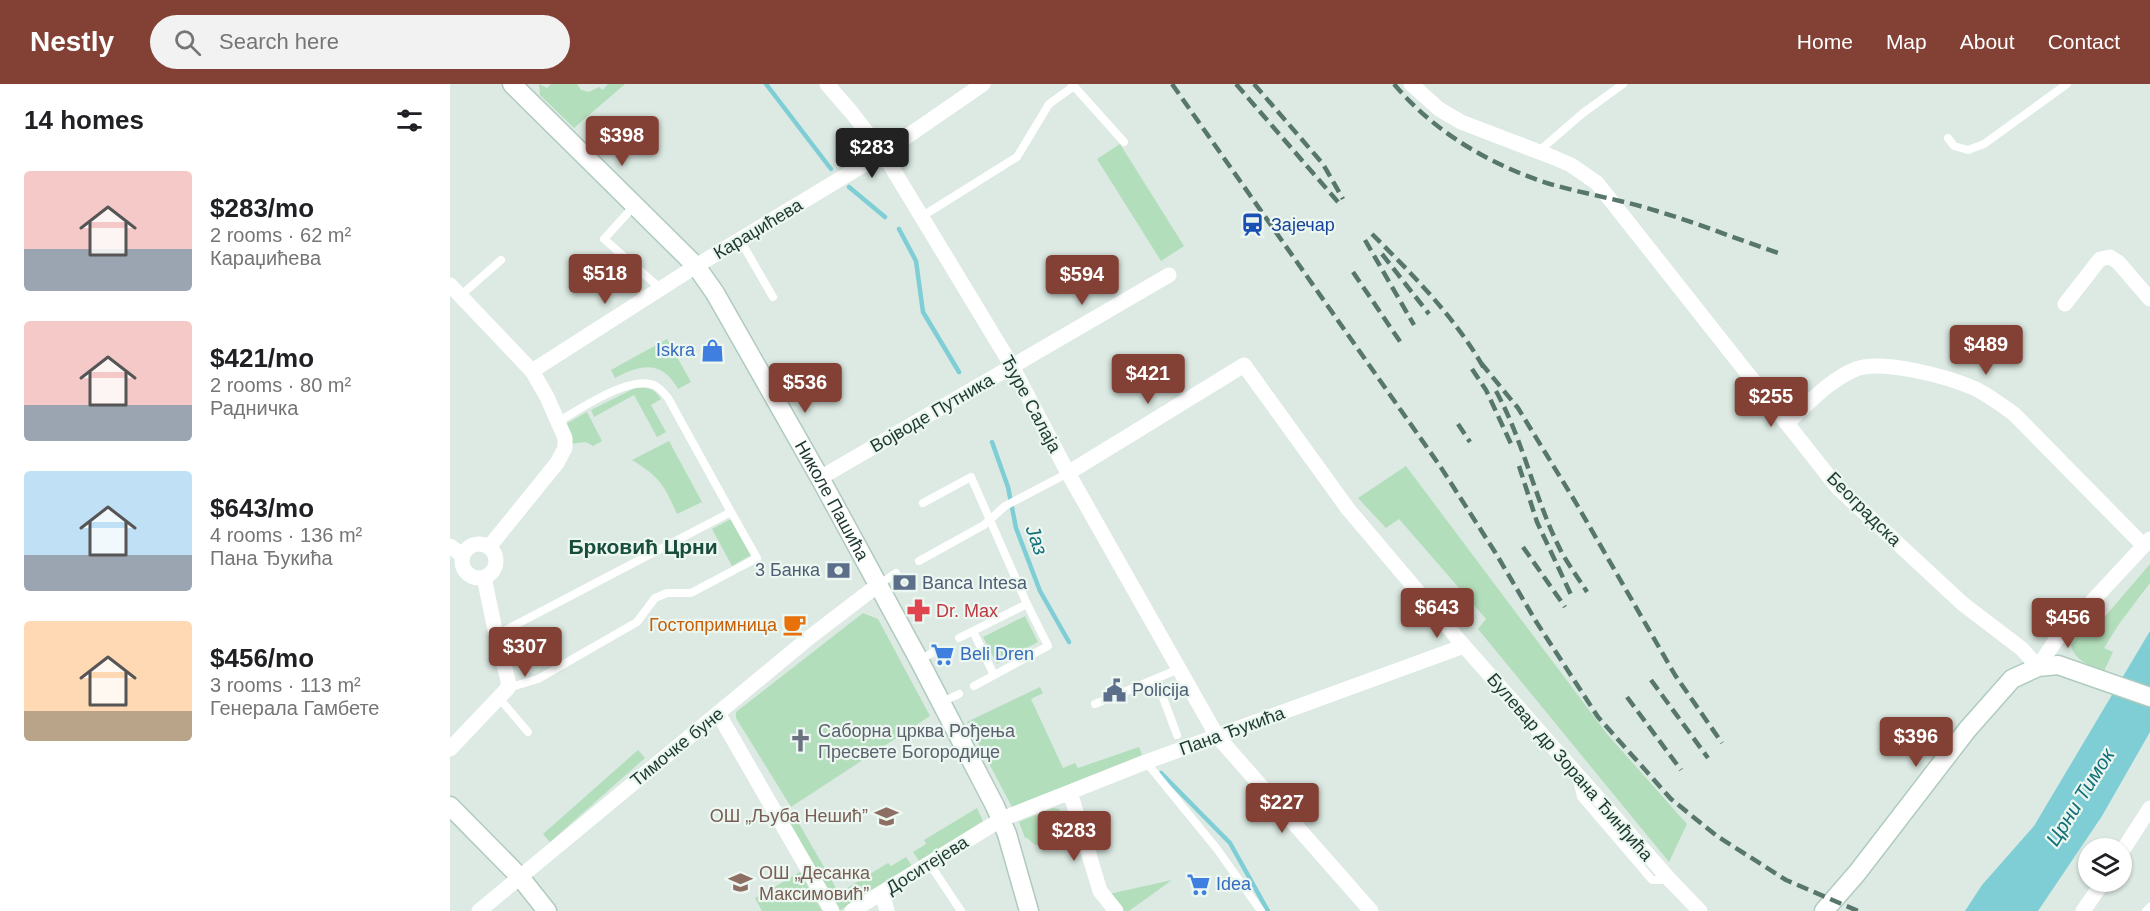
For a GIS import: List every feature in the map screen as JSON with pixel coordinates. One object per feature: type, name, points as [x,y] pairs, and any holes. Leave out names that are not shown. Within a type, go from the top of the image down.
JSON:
[{"type":"street","name":"Ђуре Салаја","points":[[827,84],[883,153],[1012,366],[1068,472],[1218,736],[1371,911]]},
{"type":"street","name":"Караџићева","points":[[532,371],[696,266],[883,153],[983,84]]},
{"type":"street","name":"Београдска","points":[[1420,87],[1439,109],[1461,122],[1571,165],[1597,183],[1838,488],[1964,604],[2022,650],[2038,667]]},
{"type":"street","name":"Николе Пашића","points":[[520,89],[696,266],[715,293],[820,478],[919,660],[1002,820],[1029,911]]},
{"type":"street","points":[[2065,304],[2100,260],[2110,256],[2150,299]]},
{"type":"street","name":"Војводе Путника","points":[[820,478],[1169,275]]},
{"type":"street","points":[[455,291],[532,371],[559,422],[566,443],[560,459],[489,547]]},
{"type":"street","name":"Булевар др Зорана Ђинђића","points":[[1068,472],[1244,365],[1334,491],[1464,646],[1700,911]]},
{"type":"street","points":[[1787,423],[1834,381],[1866,366],[1881,365],[1903,368],[1957,382],[1991,398],[2014,414],[2147,543],[2056,640],[2038,667]]},
{"type":"street","points":[[479,543],[489,547],[496,556],[492,572],[484,577],[475,578],[469,575],[456,554],[473,544],[479,543]]},
{"type":"street","points":[[450,749],[504,693],[508,680],[495,635],[484,577]]},
{"type":"street","name":"Тимочке буне","points":[[479,911],[718,713],[761,685],[852,603],[878,585]]},
{"type":"street","name":"Пана Ђукића","points":[[1002,820],[1146,762],[1464,646]]},
{"type":"street","points":[[1824,911],[1857,873],[1979,716],[2012,679],[2038,667],[2058,665],[2150,696]]},
{"type":"street","points":[[718,713],[832,911]]},
{"type":"street","points":[[1070,792],[1100,891],[1116,911]]},
{"type":"street","points":[[450,806],[520,877],[547,911]]},
{"type":"street","points":[[2131,838],[2150,808]]},
{"type":"street","name":"Доситејева","points":[[852,911],[1002,820]]},
{"type":"street","points":[[2083,911],[2096,892]]},
{"type":"street","points":[[882,893],[887,911]]},
{"type":"lane","points":[[1539,151],[1583,113],[1623,84]]},
{"type":"lane","points":[[1948,138],[1954,146],[1968,150],[1984,144],[2067,84]]},
{"type":"lane","points":[[929,212],[1017,158],[1049,104],[1073,85],[1124,142]]},
{"type":"lane","points":[[635,205],[604,239],[661,289]]},
{"type":"lane","points":[[740,240],[773,297]]},
{"type":"lane","points":[[455,291],[501,260]]},
{"type":"lane","points":[[528,732],[504,693],[538,679],[637,622],[655,598],[667,593],[691,593],[757,558],[668,398],[657,386],[644,382],[628,386],[559,422]]},
{"type":"lane","points":[[919,561],[990,520],[1005,506],[1068,472]]},
{"type":"lane","points":[[923,503],[971,477],[1048,646],[974,686]]},
{"type":"lane","points":[[495,635],[731,512]]},
{"type":"lane","points":[[878,585],[896,573]]},
{"type":"lane","points":[[959,638],[1027,604]]},
{"type":"lane","points":[[973,631],[994,675]]},
{"type":"lane","points":[[919,660],[936,651]]},
{"type":"lane","points":[[1095,704],[1179,669]]},
{"type":"lane","points":[[1156,679],[1177,735]]},
{"type":"lane","points":[[941,703],[959,694]]},
{"type":"lane","points":[[1146,762],[1217,849],[1261,911]]},
{"type":"lane","points":[[929,863],[961,911]]},
{"type":"lane","points":[[2146,911],[2150,907]]},
{"type":"green space","points":[[539,84],[547,88],[551,84],[577,84],[581,90],[589,92],[599,87],[603,90],[608,84],[625,84],[574,128],[540,95]]},
{"type":"green space","points":[[1120,144],[1184,246],[1161,261],[1097,159]]},
{"type":"green space","points":[[667,339],[691,382],[678,389],[665,373],[650,367],[634,370],[615,378],[611,370]]},
{"type":"green space","points":[[635,388],[650,389],[656,392],[661,399],[651,405],[666,432],[657,437],[634,395],[594,417],[591,410]]},
{"type":"green space","points":[[587,412],[602,441],[593,446],[586,442],[569,444],[564,425]]},
{"type":"green space","points":[[669,441],[702,502],[677,514],[660,482],[632,460]]},
{"type":"green space","points":[[1406,466],[1607,734],[1687,824],[1669,862],[1478,629],[1486,619],[1399,519],[1386,528],[1358,498]]},
{"type":"green space","points":[[731,519],[751,555],[732,566],[712,529]]},
{"type":"green space","points":[[2150,564],[2150,583],[2104,648],[2113,652],[2104,671],[2083,662],[2072,650],[2071,644],[2088,622],[2096,627]]},
{"type":"green space","points":[[863,613],[878,619],[930,716],[791,807],[736,718],[736,712]]},
{"type":"green space","points":[[1025,616],[1038,642],[997,664],[983,637]]},
{"type":"green space","points":[[1040,687],[1043,693],[1031,699],[1063,768],[1075,763],[1078,768],[1139,747],[1142,755],[1012,807],[967,722]]},
{"type":"green space","points":[[638,750],[645,758],[550,842],[543,834]]},
{"type":"green space","points":[[977,808],[983,821],[919,861],[913,852],[926,844],[924,840]]},
{"type":"green space","points":[[1053,808],[1059,809],[1065,817],[1070,835],[1035,845],[1025,838],[1019,822]]},
{"type":"green space","points":[[794,815],[839,893],[888,863],[891,866],[906,857],[912,866],[839,911],[787,819]]},
{"type":"green space","points":[[800,872],[822,911],[762,911],[755,898]]},
{"type":"green space","points":[[1172,880],[1129,911],[1122,911],[1109,894]]},
{"type":"water","name":"Црни Тимок","points":[[2150,631],[2150,732],[2102,816],[2087,838],[2078,838],[2078,852],[2038,911],[1965,911],[1982,885],[2034,826]]},
{"type":"waterway","name":"Јаз","points":[[766,84],[831,169]]},
{"type":"waterway","name":"Јаз","points":[[849,187],[885,217]]},
{"type":"waterway","name":"Јаз","points":[[899,229],[916,261],[923,312],[959,372]]},
{"type":"waterway","name":"Јаз","points":[[992,442],[1008,487],[1016,528],[1040,591],[1069,642]]},
{"type":"waterway","name":"Јаз","points":[[1161,773],[1230,843],[1268,911]]},
{"type":"railway","points":[[1172,84],[1440,466],[1598,717],[1671,799],[1717,836],[1786,880],[1858,911]]},
{"type":"railway","points":[[1236,84],[1338,202]]},
{"type":"railway","points":[[1254,84],[1323,164],[1343,199]]},
{"type":"railway","points":[[1394,84],[1445,132],[1464,145],[1506,167],[1550,184],[1672,216],[1778,253]]},
{"type":"railway","points":[[1372,234],[1418,281],[1447,315],[1485,370]]},
{"type":"railway","points":[[1365,240],[1414,325]]},
{"type":"railway","points":[[1382,254],[1429,314]]},
{"type":"railway","points":[[1353,272],[1401,343]]},
{"type":"railway","points":[[1481,363],[1518,408],[1576,503],[1675,675],[1722,743]]},
{"type":"railway","points":[[1472,369],[1486,390],[1512,446]]},
{"type":"railway","points":[[1496,391],[1506,410],[1544,513],[1562,553],[1587,592]]},
{"type":"railway","points":[[1458,424],[1470,442]]},
{"type":"railway","points":[[1519,466],[1537,522],[1573,599]]},
{"type":"railway","points":[[1523,547],[1565,607]]},
{"type":"railway","points":[[1651,680],[1708,758]]},
{"type":"railway","points":[[1627,697],[1681,770]]},
{"type":"place","name":"Зајечар","points":[[1253,225]]},
{"type":"place","name":"Iskra","points":[[713,350]]},
{"type":"place","name":"3 Банка","points":[[838,570]]},
{"type":"place","name":"Banca Intesa","points":[[904,583]]},
{"type":"place","name":"Dr. Max","points":[[918,611]]},
{"type":"place","name":"Гостопримница","points":[[795,625]]},
{"type":"place","name":"Beli Dren","points":[[942,654]]},
{"type":"place","name":"Policija","points":[[1114,690]]},
{"type":"place","name":"Саборна црква Рођења Пресвете Богородице","points":[[800,741]]},
{"type":"place","name":"ОШ „Љуба Нешић”","points":[[886,816]]},
{"type":"place","name":"ОШ „Десанка Максимовић”","points":[[741,883]]},
{"type":"place","name":"Idea","points":[[1198,884]]},
{"type":"district","name":"Брковић Црни","points":[[643,546]]}]
